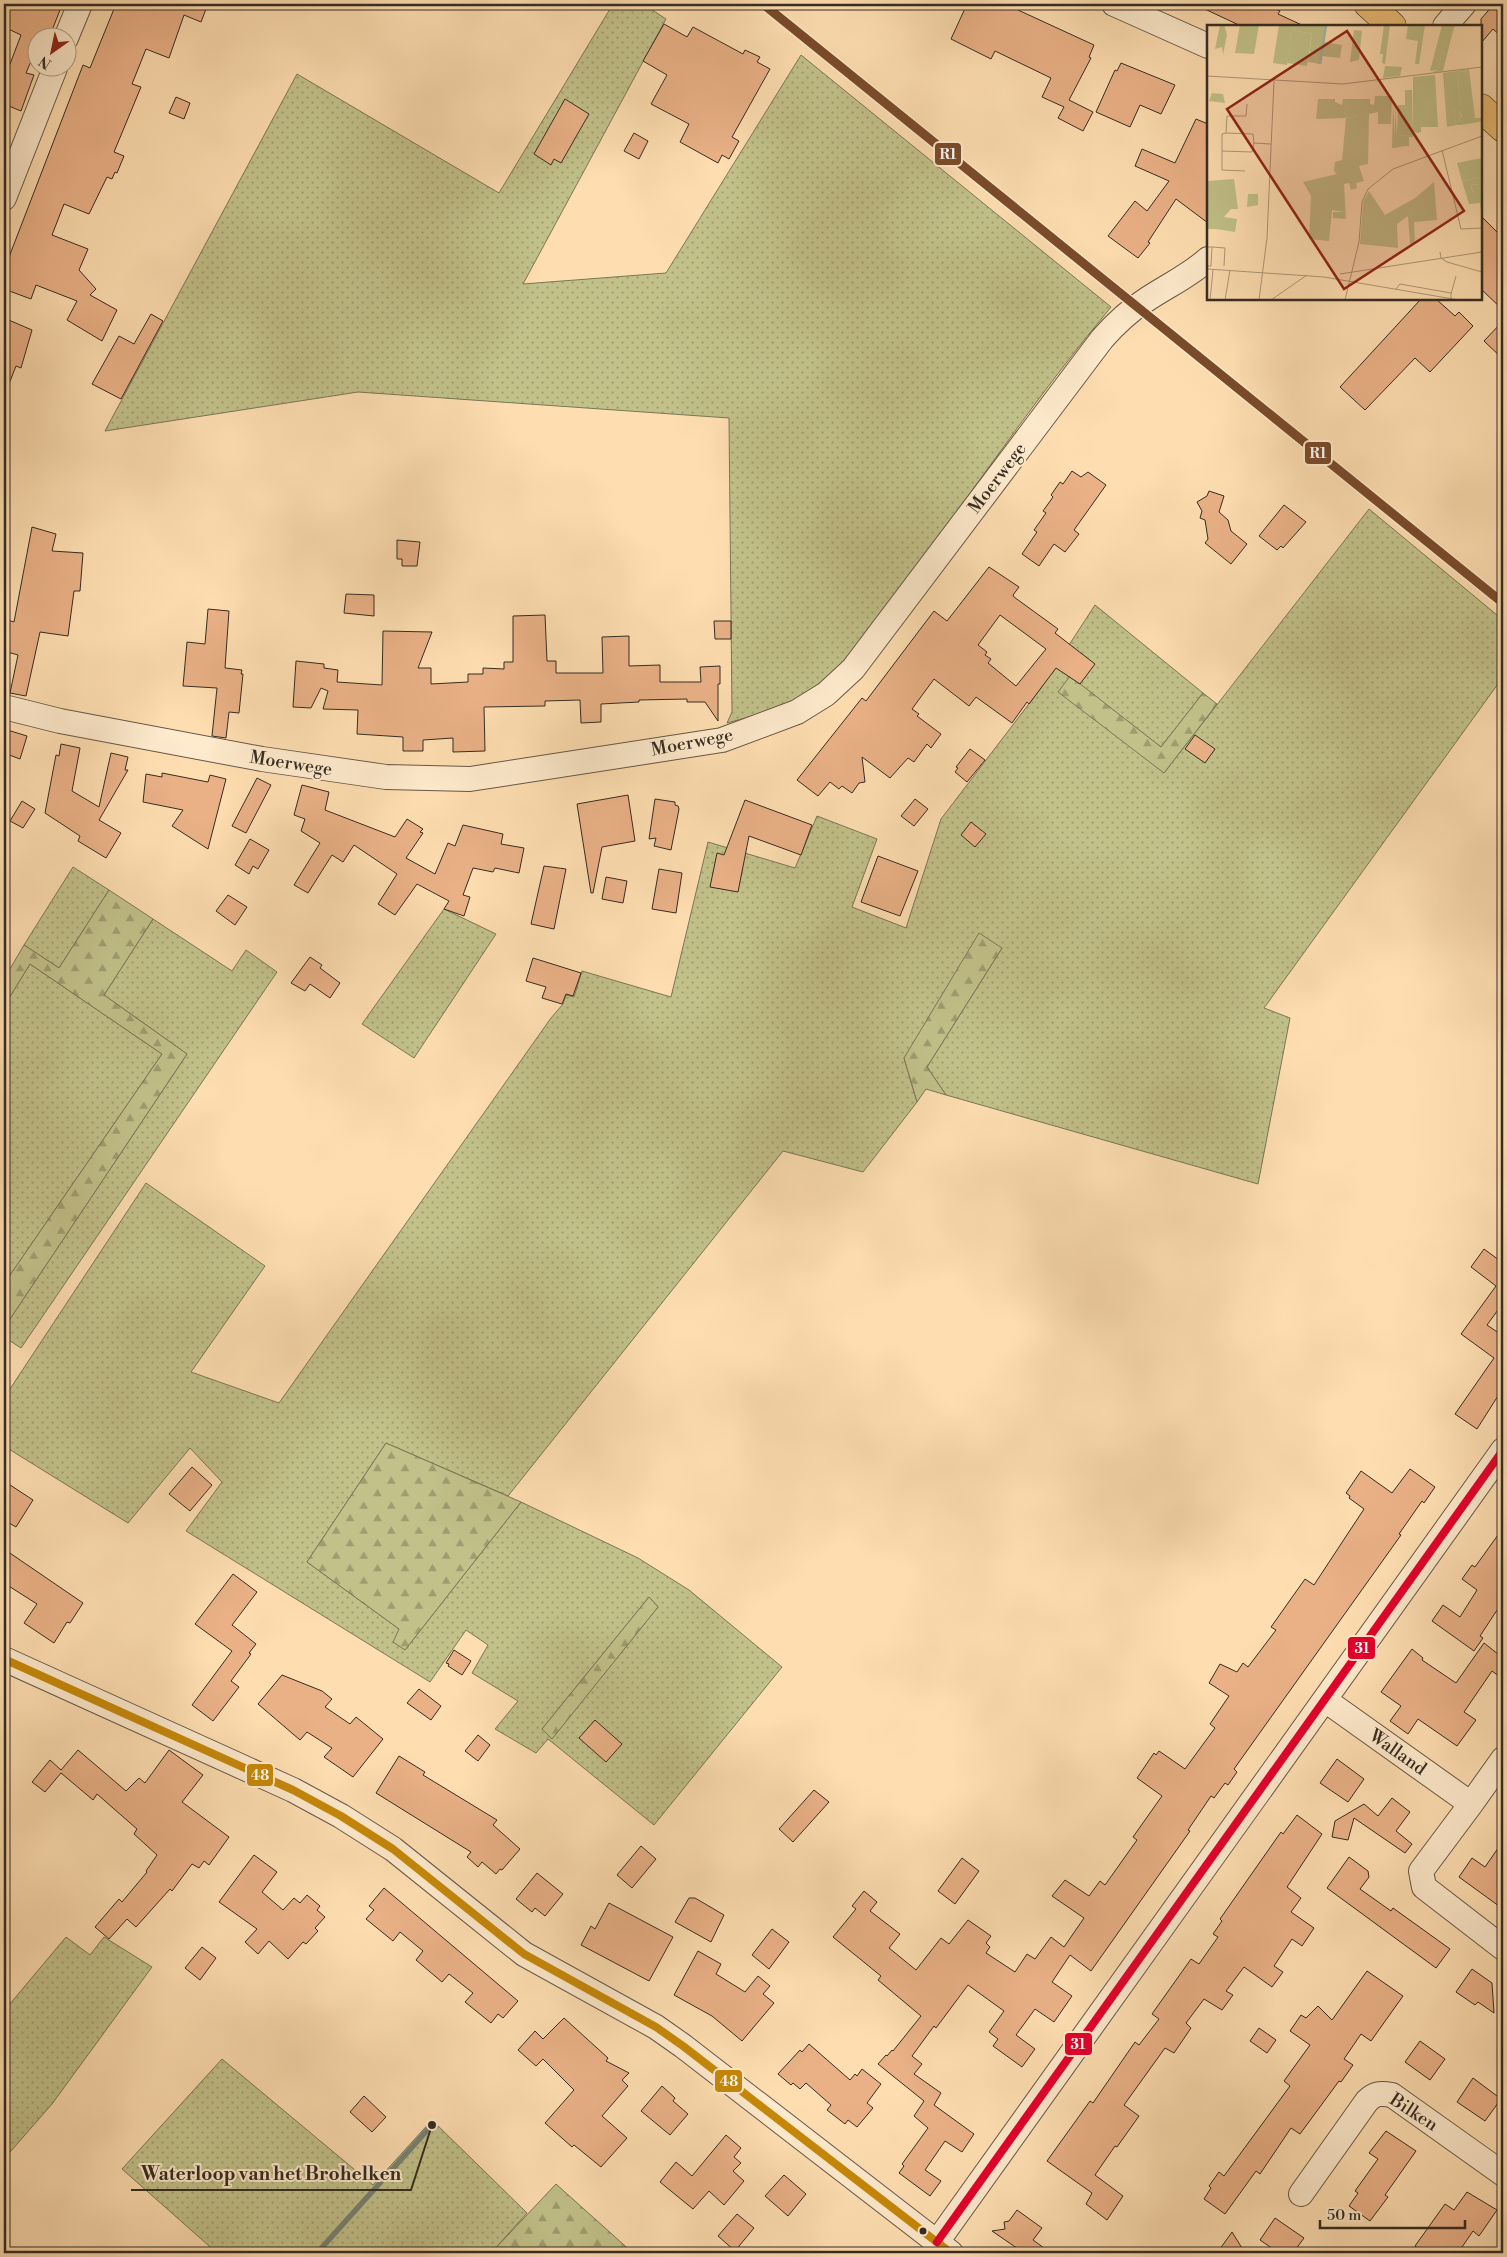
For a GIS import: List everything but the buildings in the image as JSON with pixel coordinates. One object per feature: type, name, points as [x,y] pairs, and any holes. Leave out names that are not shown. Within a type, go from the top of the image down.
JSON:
[{"type":"main road","points":[[1368,4],[1391,25]]},
{"type":"main road","points":[[1482,109],[1503,128]]},
{"type":"street","points":[[70,28],[80,4]]},
{"type":"street","points":[[1114,4],[1207,46]]},
{"type":"street","points":[[1446,25],[1464,4]]},
{"type":"street","points":[[4,198],[51,78]]},
{"type":"street","name":"Moerwege","points":[[4,707],[60,721],[262,759],[386,778],[470,779],[722,740],[789,715],[826,694],[853,669],[1076,372],[1112,328],[1147,300],[1182,280],[1207,259]]},
{"type":"street","points":[[4,1659],[293,1790],[341,1816],[393,1849],[524,1954],[656,2027],[683,2046],[944,2248],[1325,1700],[1503,1450]]},
{"type":"street","name":"Walland","points":[[1325,1700],[1471,1804]]},
{"type":"street","points":[[1503,1759],[1422,1872],[1424,1887],[1503,1948]]},
{"type":"street","name":"Bilken","points":[[1301,2194],[1368,2101],[1373,2095],[1381,2093],[1392,2095],[1503,2174]]},
{"type":"green space","points":[[613,4],[643,4],[666,19],[523,284],[666,273],[801,55],[1111,307],[1034,405],[877,620],[837,668],[808,692],[789,703],[727,723],[732,712],[729,418],[358,392],[105,431],[297,74],[499,193]]},
{"type":"green space","points":[[1369,509],[1503,620],[1503,677],[1264,1008],[1290,1018],[1258,1184],[946,1095],[927,1067],[1002,948],[904,1058],[917,1102],[863,1172],[783,1151],[508,1496],[386,1443],[307,1562],[399,1629],[405,1650],[521,1502],[638,1558],[689,1590],[782,1667],[654,1825],[548,1739],[536,1753],[495,1729],[518,1701],[472,1673],[488,1645],[466,1630],[430,1682],[186,1531],[222,1482],[190,1448],[128,1523],[4,1446],[4,1398],[146,1183],[265,1266],[191,1372],[279,1403],[551,1018],[563,1004],[566,995],[574,997],[582,971],[671,997],[708,842],[795,868],[817,816],[877,839],[852,907],[906,928],[941,819],[1041,688],[1095,605],[1203,693],[1161,747],[1070,677],[1164,773]],"holes":[[[649,1597],[658,1607],[552,1738],[542,1729]]]},
{"type":"green space","points":[[1070,676],[1161,747],[1203,693],[1217,704],[1164,773],[1058,692]]},
{"type":"green space","points":[[73,867],[109,890],[59,968],[24,945]]},
{"type":"green space","points":[[109,890],[153,919],[104,995],[187,1054],[4,1328],[4,1284],[162,1054],[30,964],[4,1006],[4,979],[24,945],[59,968]]},
{"type":"green space","points":[[444,909],[496,934],[414,1058],[362,1024]]},
{"type":"green space","points":[[153,919],[232,971],[246,950],[277,972],[21,1348],[4,1337],[4,1328],[187,1054],[104,995]]},
{"type":"green space","points":[[979,933],[1002,948],[927,1067],[946,1095],[926,1089],[917,1102],[904,1058]]},
{"type":"green space","points":[[30,964],[162,1054],[4,1284],[4,1006]]},
{"type":"green space","points":[[386,1443],[521,1502],[405,1650],[393,1642],[399,1629],[307,1562]]},
{"type":"green space","points":[[649,1597],[658,1607],[552,1739],[542,1729]]},
{"type":"green space","points":[[66,1937],[90,1955],[104,1937],[152,1967],[52,2104],[4,2159],[4,2011]]},
{"type":"green space","points":[[222,2059],[373,2185],[432,2120],[527,2213],[491,2253],[217,2253],[122,2169]]},
{"type":"green space","points":[[556,2184],[633,2253],[491,2253]]},
{"type":"waterway","points":[[317,2253],[432,2125]]},
{"type":"transit line","name":"R1","points":[[763,4],[1503,603]]},
{"type":"transit line","name":"31","points":[[937,2242],[1503,1450]]},
{"type":"transit line","name":"48","points":[[4,1659],[293,1790],[341,1816],[393,1849],[524,1954],[656,2027],[683,2046],[951,2253]]},
{"type":"place","name":"Waterloop van het Brohelken","points":[[432,2125]]}]
